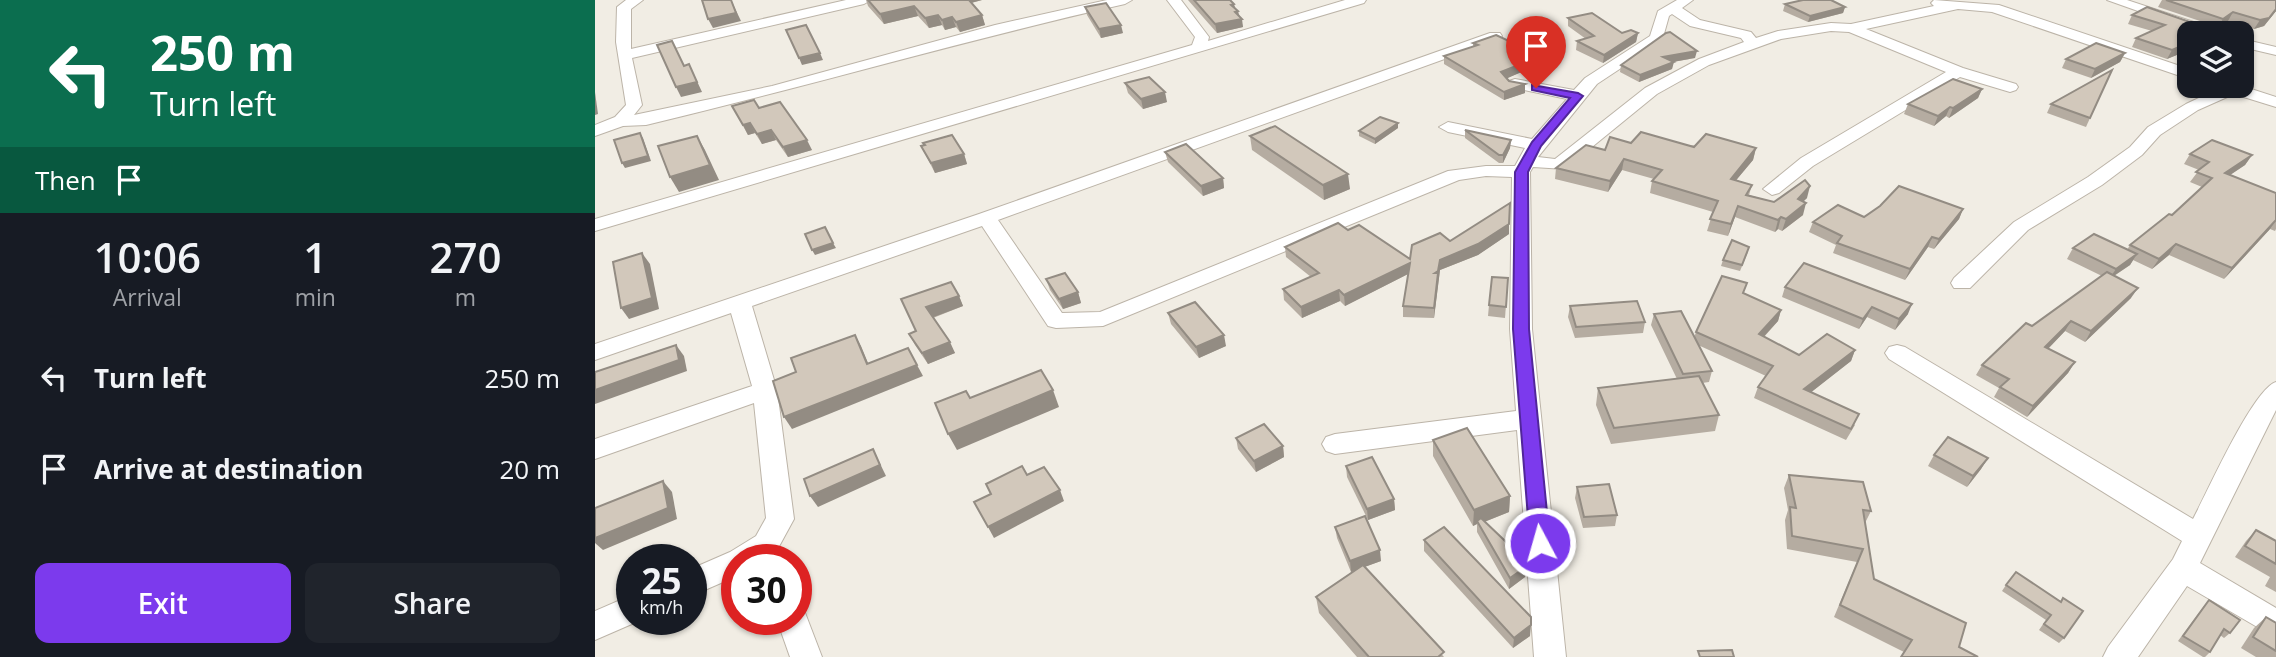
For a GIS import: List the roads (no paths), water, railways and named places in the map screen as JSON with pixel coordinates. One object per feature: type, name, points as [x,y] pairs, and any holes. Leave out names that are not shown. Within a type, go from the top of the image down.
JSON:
[{"type":"street","points":[[621,121],[634,105],[626,79],[621,16],[624,7],[636,0]]},
{"type":"street","points":[[626,55],[864,0]]},
{"type":"street","points":[[595,131],[621,121],[646,120],[775,90],[995,29],[1125,0]]},
{"type":"street","points":[[1174,0],[1202,37],[1199,48]]},
{"type":"street","points":[[595,225],[1359,0]]},
{"type":"street","points":[[1924,0],[1953,6]]},
{"type":"street","points":[[2114,0],[2177,21]]},
{"type":"street","points":[[1448,127],[1528,159],[1559,165],[1622,113],[1674,76],[1704,62],[1779,35],[1831,27],[1851,28],[1953,6],[1976,4],[2177,70]]},
{"type":"street","points":[[986,218],[1056,321],[1103,319],[1455,175],[1486,171],[1528,159],[1591,81],[1657,38],[1663,14],[1680,5],[1695,23],[1746,36],[1754,45]]},
{"type":"street","points":[[1851,28],[1958,71],[2010,87]]},
{"type":"street","points":[[2271,50],[2262,41],[2276,34]]},
{"type":"street","points":[[595,352],[986,218],[1495,36]]},
{"type":"street","points":[[1772,189],[1807,162],[1958,71]]},
{"type":"street","points":[[1514,84],[1578,96]]},
{"type":"street","points":[[2254,95],[2276,102]]},
{"type":"street","points":[[1962,283],[2021,226],[2095,181],[2136,151],[2154,131],[2209,98]]},
{"type":"street","points":[[1528,159],[1521,329],[1550,657]]},
{"type":"street","points":[[739,302],[765,390],[779,519],[771,544]]},
{"type":"street","points":[[1897,353],[2146,507],[2200,537]]},
{"type":"street","points":[[595,449],[765,390]]},
{"type":"street","points":[[2119,657],[2183,568],[2259,416],[2276,391]]},
{"type":"street","points":[[1335,444],[1527,419]]},
{"type":"street","points":[[2183,568],[2276,624]]},
{"type":"street","points":[[595,626],[616,616]]},
{"type":"street","points":[[798,635],[806,657]]}]
